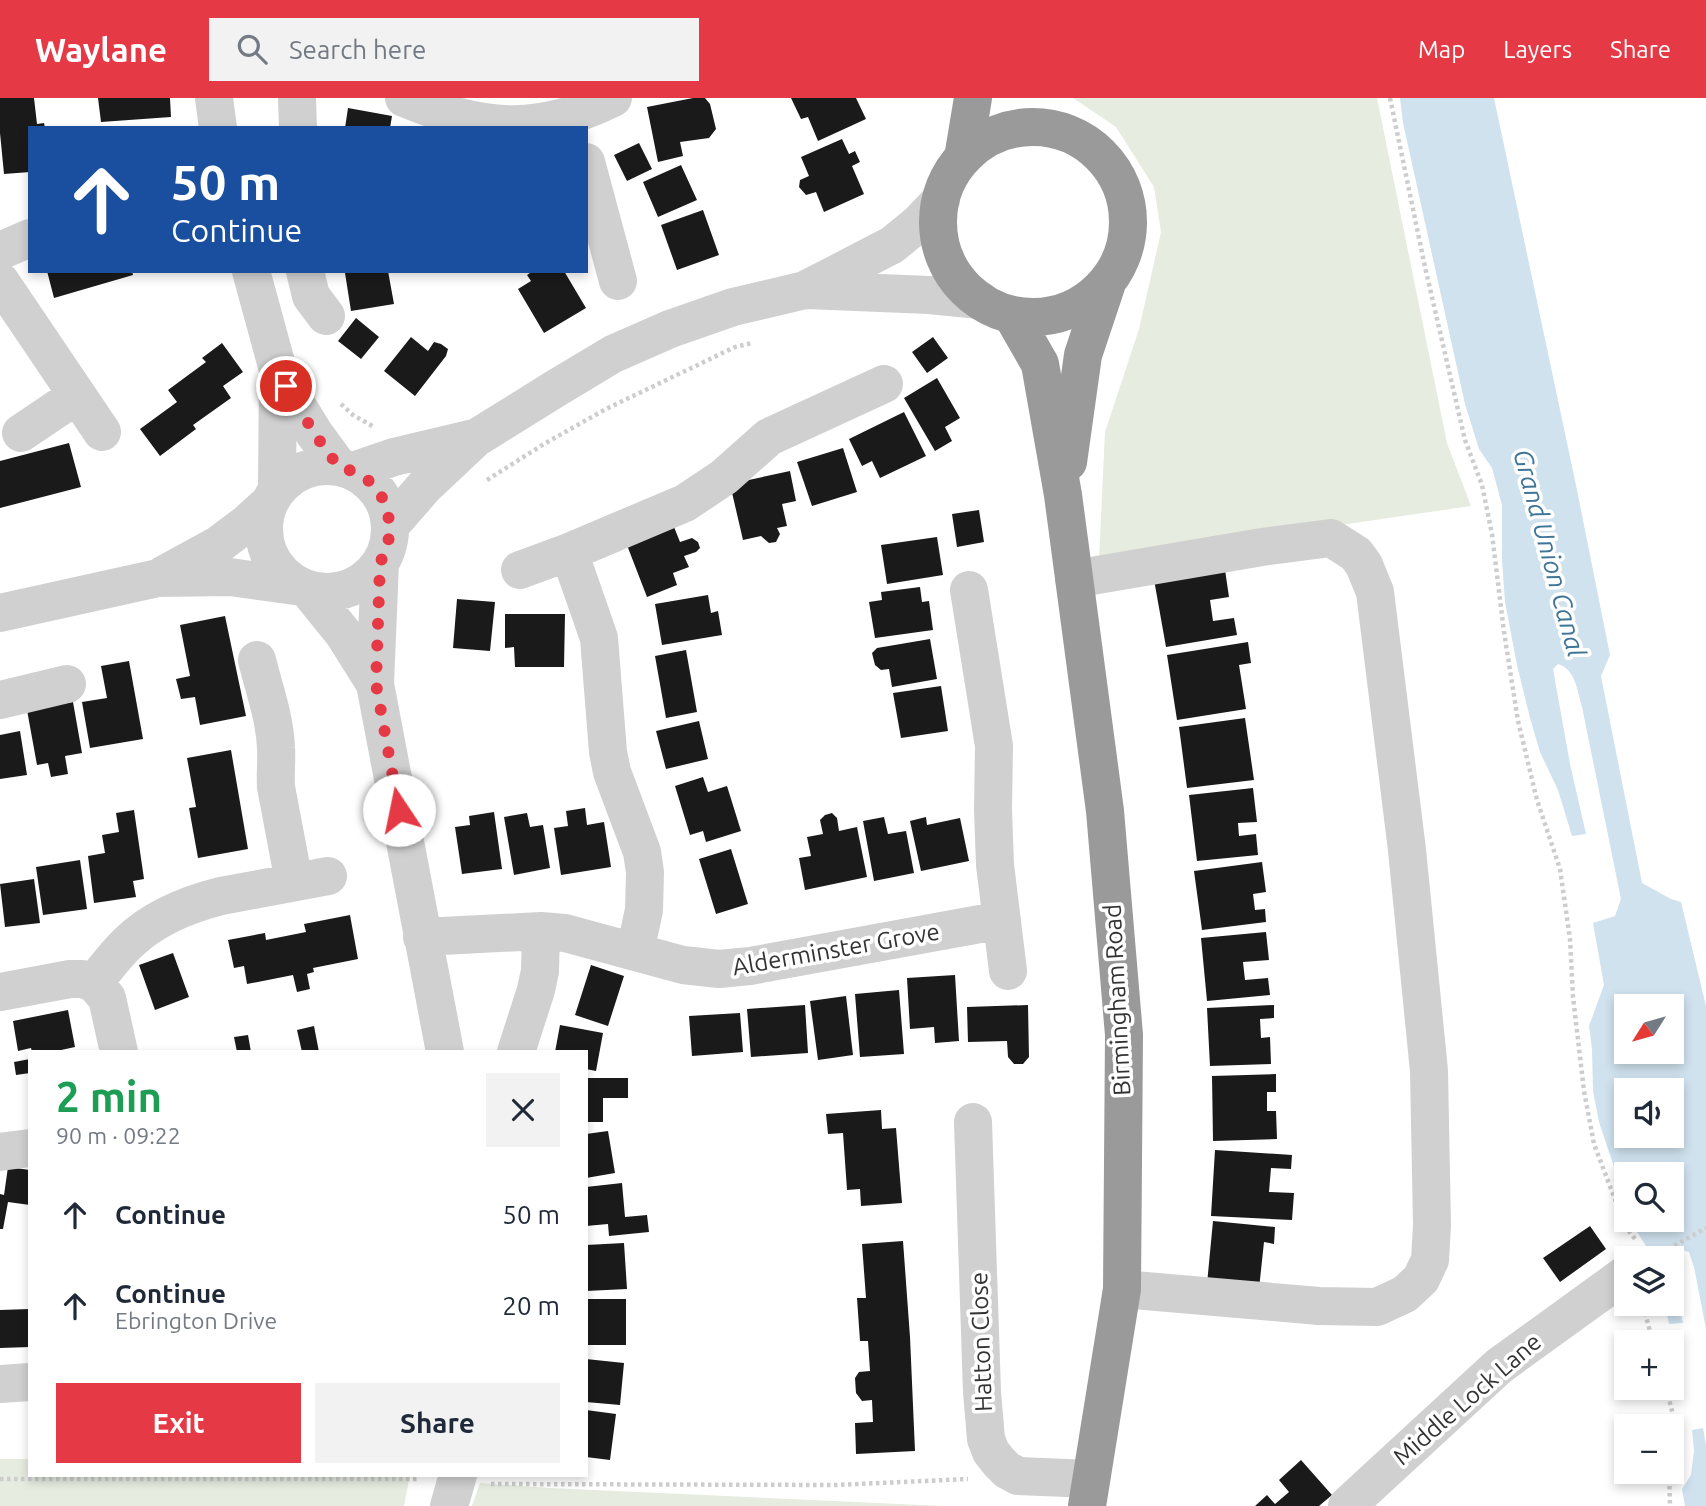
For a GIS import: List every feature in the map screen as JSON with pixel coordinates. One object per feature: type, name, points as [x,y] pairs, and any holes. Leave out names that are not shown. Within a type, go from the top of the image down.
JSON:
[{"type":"highway","name":"Birmingham Road","points":[[963,158],[973,98]]},
{"type":"highway","name":"Birmingham Road","points":[[1063,495],[1083,355],[1107,283],[1122,258],[1128,230],[1127,202],[1116,174],[1098,152],[1035,113],[1016,128],[987,139],[963,158],[948,180],[941,200],[939,232],[946,258],[960,282],[996,308],[1040,365],[1063,495],[1105,811],[1124,1035],[1122,1289],[1089,1493]]},
{"type":"highway","name":"Birmingham Road","points":[[996,308],[1035,317],[1058,314],[1085,303],[1107,283]]},
{"type":"street","points":[[214,98],[218,126]]},
{"type":"street","points":[[296,98],[298,126]]},
{"type":"street","points":[[404,98],[457,118],[507,125],[571,122],[613,98]]},
{"type":"street","points":[[588,169],[618,281]]},
{"type":"street","points":[[390,526],[424,487],[476,438],[613,354],[670,329],[733,307],[805,290],[892,245],[941,200]]},
{"type":"street","points":[[0,251],[28,239]]},
{"type":"street","points":[[0,613],[158,578],[230,577],[323,593],[334,592],[352,587],[369,577],[380,563],[388,545],[390,526],[380,493],[368,480],[345,468],[314,433],[295,402],[278,370],[252,273]]},
{"type":"street","points":[[305,273],[311,296],[326,316]]},
{"type":"street","points":[[0,281],[102,432]]},
{"type":"street","points":[[805,290],[929,295],[996,308]]},
{"type":"street","points":[[278,370],[272,496],[264,523],[268,553],[276,568],[288,579],[306,589],[343,633],[376,684]]},
{"type":"street","points":[[520,570],[685,503],[724,477],[769,437],[884,384]]},
{"type":"street","points":[[20,433],[76,396]]},
{"type":"street","points":[[158,578],[218,545],[246,524],[287,479],[299,472],[312,467],[345,468],[476,438]]},
{"type":"street","points":[[1074,579],[1331,538],[1356,554],[1364,565],[1375,592],[1407,850],[1429,1072],[1432,1225],[1430,1261],[1421,1279],[1405,1294],[1377,1307],[1319,1306],[1122,1289]]},
{"type":"street","points":[[569,552],[599,638],[612,772],[642,852],[645,872],[644,910],[635,952]]},
{"type":"street","points":[[380,563],[376,684],[446,1050]]},
{"type":"street","points":[[968,590],[994,746],[995,864],[1008,971]]},
{"type":"street","points":[[94,983],[130,941],[160,920],[206,899],[311,879],[276,787],[274,727],[257,660]]},
{"type":"street","points":[[0,700],[67,684]]},
{"type":"street","name":"Alderminster Grove","points":[[422,937],[541,931],[565,933],[683,965],[719,969],[750,966],[1002,920]]},
{"type":"street","points":[[517,1050],[540,971],[541,931]]},
{"type":"street","points":[[0,992],[70,979],[94,983],[107,998],[119,1050]]},
{"type":"street","name":"Hatton Close","points":[[973,1122],[986,1439],[999,1462],[1018,1476]]},
{"type":"street","points":[[0,1152],[28,1149]]},
{"type":"street","name":"Middle Lock Lane","points":[[1347,1506],[1499,1366],[1614,1275]]},
{"type":"street","points":[[0,1384],[28,1382]]},
{"type":"street","points":[[1018,1476],[1089,1493]]},
{"type":"path","points":[[1390,98],[1465,440],[1488,509],[1518,722],[1537,800],[1560,869],[1570,939],[1573,997],[1584,1091],[1594,1144],[1625,1226],[1630,1246]]},
{"type":"path","points":[[485,481],[606,409],[735,348],[757,341]]},
{"type":"path","points":[[336,398],[353,415],[373,427],[383,428]]},
{"type":"path","points":[[1674,1246],[1706,1228]]},
{"type":"path","points":[[0,1479],[397,1478],[454,1487],[836,1485],[1018,1476]]},
{"type":"path","points":[[1669,1484],[1670,1506]]},
{"type":"shaded area","points":[[1073,98],[1377,98],[1447,443],[1471,506],[1099,560],[1105,432],[1139,329],[1161,232],[1154,187],[1116,127]]},
{"type":"shaded area","points":[[0,1459],[28,1459],[28,1477],[410,1477],[404,1506],[0,1506]]},
{"type":"shaded area","points":[[480,1483],[550,1488],[943,1506],[472,1506]]},
{"type":"water","name":"Grand Union Canal","points":[[1400,98],[1494,98],[1610,655],[1601,676],[1642,883],[1681,902],[1706,1006],[1706,1329],[1689,1252],[1684,1251],[1684,1246],[1646,1246],[1637,1232],[1684,1232],[1684,1162],[1614,1162],[1614,1167],[1599,1122],[1593,1091],[1589,1026],[1604,985],[1593,923],[1615,916],[1621,899],[1582,707],[1575,681],[1569,671],[1558,664],[1553,669],[1586,834],[1572,836],[1558,790],[1540,752],[1517,665],[1505,602],[1502,505],[1492,468],[1479,449],[1465,404],[1403,123]]},
{"type":"water","points":[[1667,1316],[1681,1316],[1683,1323],[1669,1324]]},
{"type":"water","points":[[1703,1428],[1706,1445],[1706,1506],[1685,1506],[1682,1489],[1691,1475],[1694,1451],[1692,1430]]},
{"type":"building","points":[[0,98],[34,98],[37,124],[44,123],[45,126],[28,126],[28,172],[4,174]]},
{"type":"building","points":[[98,98],[170,98],[171,117],[101,122]]},
{"type":"building","points":[[705,98],[710,104],[716,129],[709,138],[680,142],[683,156],[658,162],[647,107]]},
{"type":"building","points":[[791,98],[856,98],[866,119],[818,141],[808,117],[801,119]]},
{"type":"building","points":[[348,108],[392,116],[390,126],[345,126]]},
{"type":"building","points":[[842,139],[849,154],[855,151],[860,162],[852,166],[864,194],[824,212],[816,192],[806,195],[799,187],[800,180],[809,176],[801,157]]},
{"type":"building","points":[[639,143],[652,169],[627,181],[614,155]]},
{"type":"building","points":[[681,165],[697,200],[658,217],[643,182]]},
{"type":"building","points":[[703,210],[719,255],[677,270],[661,225]]},
{"type":"building","points":[[48,273],[132,273],[133,275],[54,298]]},
{"type":"building","points":[[345,273],[388,273],[394,304],[351,311]]},
{"type":"building","points":[[565,273],[586,308],[544,333],[518,289],[531,281],[527,275]]},
{"type":"building","points":[[356,318],[379,337],[361,359],[338,341]]},
{"type":"building","points":[[411,337],[428,351],[434,342],[448,349],[446,356],[415,396],[384,371]]},
{"type":"building","points":[[933,337],[948,358],[927,373],[912,352]]},
{"type":"building","points":[[222,343],[243,372],[223,386],[231,398],[193,425],[196,429],[160,456],[140,429],[177,402],[168,390],[206,362],[202,358]]},
{"type":"building","points":[[937,378],[960,418],[945,427],[952,441],[935,451],[904,398]]},
{"type":"building","points":[[904,412],[926,456],[880,478],[872,461],[862,466],[849,439]]},
{"type":"building","points":[[69,443],[81,487],[0,508],[0,461]]},
{"type":"building","points":[[843,448],[857,492],[812,506],[797,462]]},
{"type":"building","points":[[790,471],[796,501],[782,504],[787,526],[777,528],[780,534],[776,542],[769,543],[761,536],[743,540],[730,484]]},
{"type":"building","points":[[979,510],[984,542],[957,547],[952,514]]},
{"type":"building","points":[[672,522],[680,542],[692,538],[698,542],[700,548],[684,556],[689,567],[673,573],[677,585],[647,597],[625,540]]},
{"type":"building","points":[[937,537],[943,575],[887,584],[881,545]]},
{"type":"building","points":[[1224,563],[1229,597],[1210,600],[1213,621],[1234,618],[1237,635],[1166,647],[1153,574]]},
{"type":"building","points":[[920,587],[922,602],[929,601],[933,630],[875,638],[869,602],[882,600],[881,592]]},
{"type":"building","points":[[708,595],[711,613],[718,611],[722,635],[662,645],[655,604]]},
{"type":"building","points":[[457,599],[495,602],[490,651],[453,648]]},
{"type":"building","points":[[505,614],[565,614],[564,667],[515,667],[514,647],[505,648]]},
{"type":"building","points":[[225,616],[246,716],[200,725],[195,697],[181,699],[176,679],[190,676],[180,625]]},
{"type":"building","points":[[930,639],[937,679],[892,687],[889,669],[881,670],[875,665],[872,653],[877,648]]},
{"type":"building","points":[[1248,642],[1251,663],[1239,665],[1246,709],[1177,720],[1167,655]]},
{"type":"building","points":[[686,650],[697,712],[666,718],[655,656]]},
{"type":"building","points":[[129,661],[143,739],[90,748],[82,702],[107,698],[101,666]]},
{"type":"building","points":[[941,686],[948,731],[901,738],[893,693]]},
{"type":"building","points":[[73,702],[82,753],[65,756],[68,774],[51,777],[48,763],[37,765],[27,710]]},
{"type":"building","points":[[1245,718],[1254,780],[1187,788],[1179,727]]},
{"type":"building","points":[[699,721],[708,759],[666,769],[656,731]]},
{"type":"building","points":[[20,731],[27,775],[0,779],[0,735]]},
{"type":"building","points":[[231,750],[248,849],[198,858],[189,808],[196,807],[187,758]]},
{"type":"building","points":[[703,777],[708,792],[727,786],[741,831],[706,842],[703,831],[690,835],[675,786]]},
{"type":"building","points":[[1253,788],[1257,822],[1238,823],[1239,836],[1256,834],[1258,855],[1197,861],[1189,795]]},
{"type":"building","points":[[585,808],[587,825],[604,822],[611,867],[561,875],[554,828],[568,826],[566,811]]},
{"type":"building","points":[[134,810],[144,879],[133,881],[136,897],[94,903],[88,856],[105,853],[102,835],[119,832],[116,813]]},
{"type":"building","points":[[494,812],[502,869],[462,874],[455,827],[470,825],[469,816]]},
{"type":"building","points":[[527,813],[530,827],[543,825],[550,868],[514,875],[504,817]]},
{"type":"building","points":[[832,813],[837,818],[839,831],[857,827],[867,877],[805,890],[799,858],[811,856],[807,837],[823,834],[820,820]]},
{"type":"building","points":[[884,817],[888,834],[906,831],[914,873],[874,881],[863,821]]},
{"type":"building","points":[[926,817],[927,825],[960,818],[969,861],[921,871],[910,821]]},
{"type":"building","points":[[731,849],[748,904],[716,914],[699,859]]},
{"type":"building","points":[[80,860],[87,909],[43,915],[36,867]]},
{"type":"building","points":[[1262,862],[1266,892],[1253,894],[1255,910],[1265,909],[1266,922],[1202,930],[1194,871]]},
{"type":"building","points":[[34,879],[40,923],[5,927],[0,884]]},
{"type":"building","points":[[350,915],[358,959],[313,968],[314,972],[307,974],[310,989],[297,992],[293,975],[247,984],[244,966],[234,968],[228,940],[265,933],[266,940],[306,932],[304,924]]},
{"type":"building","points":[[1266,932],[1269,960],[1243,962],[1245,980],[1268,978],[1270,995],[1207,1001],[1201,938]]},
{"type":"building","points":[[173,953],[189,997],[155,1010],[139,965]]},
{"type":"building","points":[[591,965],[624,976],[608,1026],[575,1015]]},
{"type":"building","points":[[955,975],[959,1041],[935,1043],[934,1027],[910,1029],[907,978]]},
{"type":"building","points":[[899,990],[904,1054],[860,1057],[855,994]]},
{"type":"building","points":[[846,996],[853,1055],[818,1060],[810,1001]]},
{"type":"building","points":[[805,1005],[808,1053],[751,1057],[747,1009]]},
{"type":"building","points":[[1028,1005],[1029,1057],[1023,1064],[1014,1064],[1008,1057],[1007,1041],[968,1042],[967,1007]]},
{"type":"building","points":[[1274,1005],[1274,1018],[1260,1019],[1261,1038],[1270,1037],[1271,1064],[1210,1066],[1207,1008]]},
{"type":"building","points":[[68,1010],[75,1047],[18,1051],[13,1021]]},
{"type":"building","points":[[740,1013],[743,1052],[692,1056],[689,1016]]},
{"type":"building","points":[[560,1025],[603,1033],[596,1071],[588,1069],[588,1050],[555,1050]]},
{"type":"building","points":[[314,1026],[319,1050],[302,1050],[297,1030]]},
{"type":"building","points":[[248,1035],[251,1050],[237,1050],[234,1037]]},
{"type":"building","points":[[28,1059],[28,1073],[16,1075],[14,1062]]},
{"type":"building","points":[[1276,1074],[1276,1092],[1267,1092],[1267,1111],[1276,1111],[1277,1139],[1213,1141],[1212,1076]]},
{"type":"building","points":[[588,1078],[628,1078],[628,1098],[603,1098],[603,1122],[588,1122]]},
{"type":"building","points":[[881,1110],[882,1129],[896,1128],[902,1203],[861,1206],[860,1189],[847,1190],[843,1133],[828,1134],[826,1114]]},
{"type":"building","points":[[608,1131],[615,1173],[588,1178],[588,1134]]},
{"type":"building","points":[[1215,1150],[1292,1155],[1291,1169],[1271,1168],[1269,1192],[1294,1193],[1292,1220],[1211,1216]]},
{"type":"building","points":[[8,1167],[28,1170],[28,1205],[8,1202],[3,1229],[0,1229],[0,1194],[4,1195]]},
{"type":"building","points":[[622,1183],[625,1217],[647,1215],[649,1232],[609,1236],[608,1224],[588,1226],[588,1187]]},
{"type":"building","points":[[1213,1221],[1275,1227],[1274,1244],[1264,1242],[1259,1289],[1207,1284]]},
{"type":"building","points":[[1590,1226],[1606,1249],[1560,1282],[1543,1258]]},
{"type":"building","points":[[903,1241],[915,1451],[856,1454],[855,1423],[873,1422],[872,1400],[862,1401],[856,1393],[855,1378],[859,1372],[870,1371],[868,1341],[860,1341],[857,1298],[866,1298],[862,1244]]},
{"type":"building","points":[[624,1243],[627,1289],[588,1291],[588,1245]]},
{"type":"building","points":[[588,1299],[626,1299],[626,1345],[588,1345]]},
{"type":"building","points":[[28,1309],[28,1347],[0,1348],[0,1310]]},
{"type":"building","points":[[588,1359],[624,1363],[620,1405],[588,1402]]},
{"type":"building","points":[[588,1410],[616,1414],[610,1460],[588,1457]]},
{"type":"building","points":[[1301,1460],[1332,1495],[1319,1506],[1255,1506],[1267,1495],[1275,1504],[1289,1492],[1279,1480]]},
{"type":"route","points":[[286,386],[314,433],[338,466],[368,480],[380,493],[387,509],[390,526],[388,545],[380,563],[376,684],[399,810]]}]
